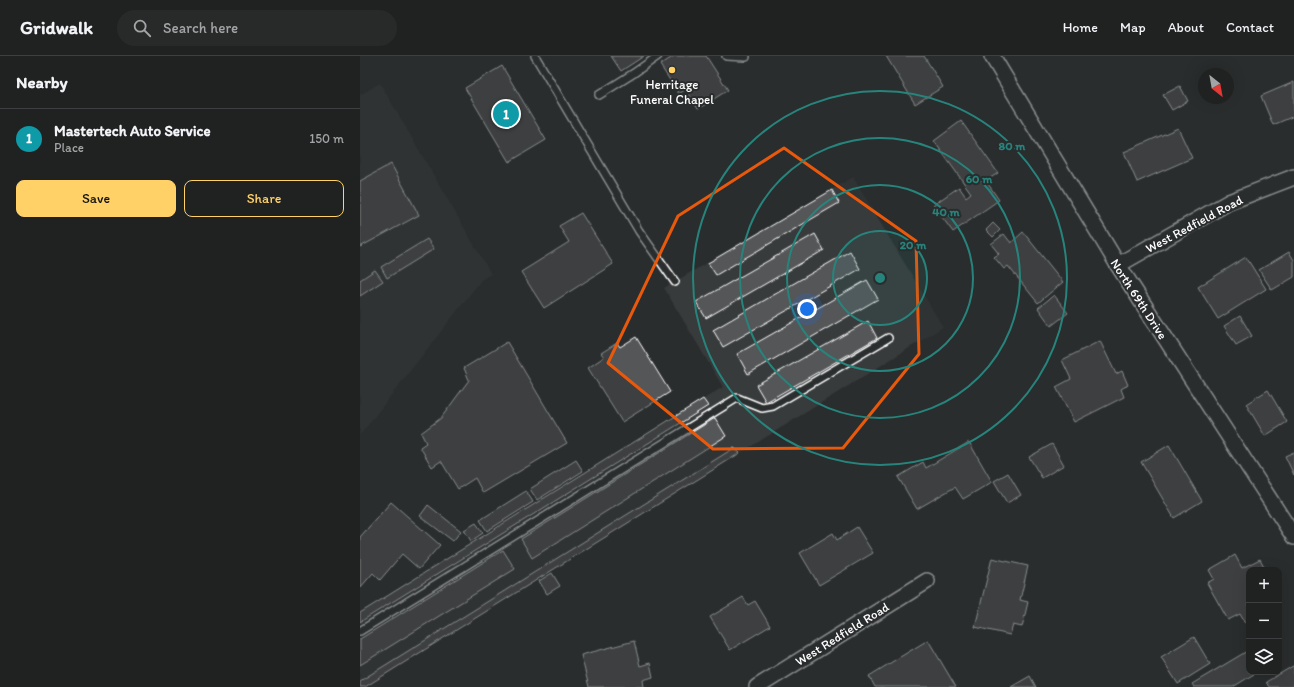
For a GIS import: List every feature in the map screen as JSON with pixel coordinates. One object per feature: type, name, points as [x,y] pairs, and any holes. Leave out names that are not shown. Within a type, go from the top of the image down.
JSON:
[{"type":"street","name":"North 69th Drive","points":[[992,56],[1118,265],[1294,537]]},
{"type":"street","name":"West Redfield Road","points":[[1118,265],[1230,202],[1294,177]]},
{"type":"street","name":"West Redfield Road","points":[[757,687],[927,581]]},
{"type":"lane","points":[[535,56],[639,230],[675,282]]},
{"type":"lane","points":[[599,94],[634,73],[658,56]]},
{"type":"lane","points":[[726,56],[746,57]]},
{"type":"lane","points":[[360,631],[737,398],[762,408],[773,406],[888,338]]},
{"type":"highlighted area","points":[[784,148],[916,241],[919,354],[843,448],[713,449],[608,363],[678,216]]},
{"type":"shaded area","points":[[380,83],[491,274],[482,279],[360,435],[360,95]]},
{"type":"shaded area","points":[[853,177],[943,327],[365,687],[360,687],[360,613],[723,387],[664,288]]},
{"type":"building","points":[[611,56],[644,56],[621,71]]},
{"type":"building","points":[[674,56],[706,56],[728,90],[698,109],[686,89],[679,94],[660,65]]},
{"type":"building","points":[[886,56],[924,56],[943,87],[915,104]]},
{"type":"building","points":[[502,66],[546,140],[509,162],[465,88]]},
{"type":"building","points":[[1294,82],[1294,116],[1273,125],[1261,96]]},
{"type":"building","points":[[1180,86],[1188,101],[1172,110],[1163,95]]},
{"type":"building","points":[[961,121],[998,173],[986,181],[999,200],[953,232],[933,205],[959,187],[966,197],[971,193],[934,141]]},
{"type":"building","points":[[1178,128],[1192,158],[1137,182],[1124,152]]},
{"type":"building","points":[[391,164],[419,215],[360,247],[360,181]]},
{"type":"building","points":[[832,190],[839,203],[716,275],[708,263]]},
{"type":"building","points":[[581,213],[613,264],[544,308],[521,272],[569,242],[559,226]]},
{"type":"building","points":[[993,223],[1000,230],[993,237],[986,230]]},
{"type":"building","points":[[1023,232],[1063,282],[1038,303],[1008,266],[1004,269],[994,257],[999,254],[991,244],[1004,234],[1011,243]]},
{"type":"building","points":[[815,234],[824,250],[706,318],[696,302]]},
{"type":"building","points":[[427,239],[434,249],[387,278],[381,267]]},
{"type":"building","points":[[850,251],[860,269],[723,347],[713,330]]},
{"type":"building","points":[[1289,252],[1294,260],[1294,277],[1272,290],[1259,270]]},
{"type":"building","points":[[1246,257],[1266,289],[1218,319],[1198,287]]},
{"type":"building","points":[[375,270],[383,281],[360,296],[360,280]]},
{"type":"building","points":[[867,280],[878,299],[748,374],[737,354]]},
{"type":"building","points":[[1054,295],[1068,313],[1051,326],[1038,308]]},
{"type":"building","points":[[1240,316],[1252,336],[1236,345],[1224,326]]},
{"type":"building","points":[[868,321],[877,338],[766,402],[756,385]]},
{"type":"building","points":[[636,337],[670,392],[622,422],[588,368],[604,357],[601,353],[617,343],[620,347]]},
{"type":"building","points":[[1100,341],[1116,374],[1122,371],[1128,385],[1121,389],[1124,397],[1074,422],[1056,387],[1071,379],[1062,360]]},
{"type":"building","points":[[507,342],[567,443],[483,493],[475,478],[458,489],[441,461],[432,467],[420,447],[426,443],[421,433],[441,418],[469,380],[464,368]]},
{"type":"building","points":[[1268,390],[1287,422],[1265,436],[1246,404]]},
{"type":"building","points":[[703,399],[708,406],[360,622],[360,613]]},
{"type":"building","points":[[715,418],[726,436],[532,558],[521,539]]},
{"type":"building","points":[[969,442],[992,482],[963,499],[955,487],[917,509],[898,477],[923,462],[926,468]]},
{"type":"building","points":[[1052,444],[1064,465],[1042,478],[1029,457]]},
{"type":"building","points":[[1169,445],[1202,501],[1174,518],[1141,462]]},
{"type":"building","points":[[734,448],[740,453],[365,687],[360,687],[360,681]]},
{"type":"building","points":[[1294,452],[1294,475],[1285,456]]},
{"type":"building","points":[[576,460],[583,471],[537,500],[530,489]]},
{"type":"building","points":[[1008,473],[1021,495],[1007,503],[994,481]]},
{"type":"building","points":[[526,491],[533,502],[487,531],[480,520]]},
{"type":"building","points":[[391,502],[440,545],[419,569],[402,554],[380,580],[373,573],[360,588],[360,537]]},
{"type":"building","points":[[428,505],[461,531],[453,541],[420,516]]},
{"type":"building","points":[[476,523],[483,533],[471,541],[464,530]]},
{"type":"building","points":[[857,527],[873,553],[819,585],[800,553],[833,533],[837,540]]},
{"type":"building","points":[[503,550],[515,569],[360,665],[360,639]]},
{"type":"building","points":[[1235,555],[1242,568],[1260,559],[1264,567],[1246,567],[1246,622],[1240,614],[1228,620],[1207,583],[1214,579],[1209,570]]},
{"type":"building","points":[[992,558],[1028,566],[1020,600],[1028,602],[1022,627],[1013,625],[1010,635],[975,627]]},
{"type":"building","points":[[552,573],[560,586],[547,594],[539,581]]},
{"type":"building","points":[[743,597],[748,605],[755,601],[770,626],[730,650],[710,617]]},
{"type":"building","points":[[1194,637],[1210,664],[1178,684],[1161,657]]},
{"type":"building","points":[[928,640],[956,687],[875,687],[869,676]]},
{"type":"building","points":[[634,641],[640,666],[650,663],[653,677],[643,680],[644,687],[589,687],[581,655]]},
{"type":"building","points":[[1246,652],[1246,675],[1252,675],[1233,687],[1194,687],[1192,684]]},
{"type":"building","points":[[1293,666],[1294,687],[1269,687],[1266,682],[1278,675],[1282,675],[1282,673]]},
{"type":"building","points":[[1030,676],[1036,687],[1011,687]]},
{"type":"place","name":"Herritage Funeral Chapel","points":[[672,70]]},
{"type":"place","name":"Mastertech Auto Service","points":[[506,114]]}]
